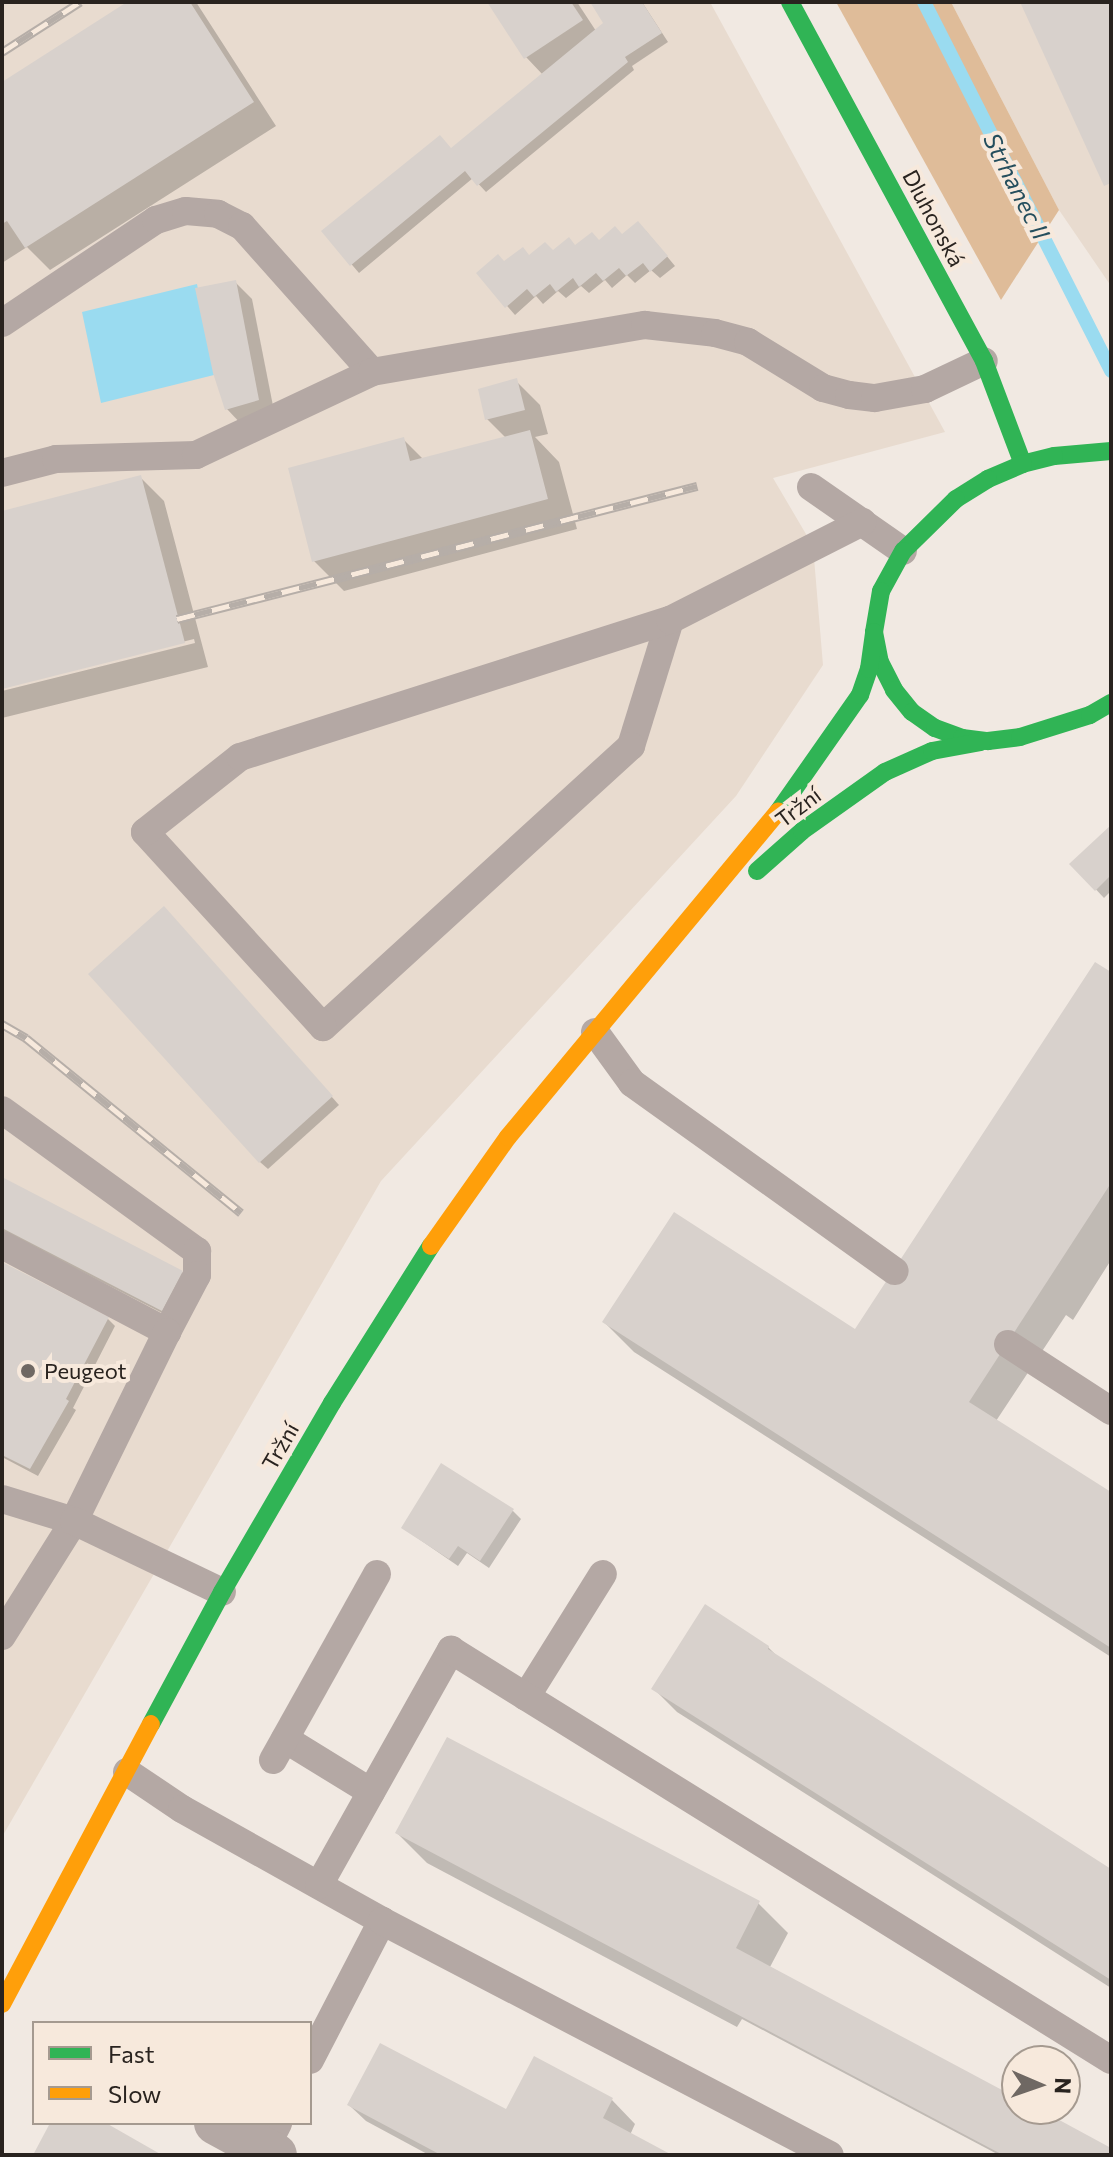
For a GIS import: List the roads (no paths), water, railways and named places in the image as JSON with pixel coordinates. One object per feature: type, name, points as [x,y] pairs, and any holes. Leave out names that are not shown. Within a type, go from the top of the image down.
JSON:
[{"type":"main road","name":"Dluhonská","points":[[790,2],[984,361],[1023,464]]},
{"type":"main road","points":[[1111,451],[1069,453],[1023,464],[988,479],[956,499],[903,551],[881,591],[874,632],[880,662],[894,690],[912,712],[935,728],[962,738],[988,741],[1020,737],[1058,727],[1111,703]]},
{"type":"main road","name":"Tržní","points":[[2,2004],[222,1592],[332,1403],[430,1247],[508,1137],[777,813],[846,718],[860,695],[869,669],[874,632]]},
{"type":"main road","name":"Tržní","points":[[661,954],[802,831],[885,772],[932,751],[988,741]]},
{"type":"street","points":[[222,2125],[273,2142]]},
{"type":"lane","points":[[2,323],[156,220],[186,211],[218,214],[242,226],[372,372]]},
{"type":"lane","points":[[2,473],[56,459],[196,455],[372,372],[645,325],[715,333],[748,342],[823,388],[875,398],[925,389],[984,361]]},
{"type":"lane","points":[[811,487],[903,551]]},
{"type":"lane","points":[[670,620],[631,746],[323,1027],[145,832],[240,757],[670,620],[862,522]]},
{"type":"lane","points":[[595,1032],[640,1088],[895,1271]]},
{"type":"lane","points":[[2,1110],[197,1251],[197,1275],[74,1521],[2,1635]]},
{"type":"lane","points":[[2,1245],[167,1332]]},
{"type":"lane","points":[[1008,1344],[1111,1411]]},
{"type":"lane","points":[[2,1499],[74,1521],[222,1592]]},
{"type":"lane","points":[[371,1792],[279,1750],[377,1574]]},
{"type":"lane","points":[[526,1697],[603,1574]]},
{"type":"lane","points":[[319,1885],[451,1650],[1111,2060]]},
{"type":"lane","points":[[127,1772],[182,1809],[382,1921],[830,2155]]},
{"type":"lane","points":[[312,2056],[382,1921]]},
{"type":"water","points":[[197,284],[214,375],[101,403],[82,312]]},
{"type":"waterway","name":"Strhanec II","points":[[924,2],[1111,371]]},
{"type":"railway","points":[[2,52],[80,2]]},
{"type":"railway","points":[[177,619],[697,486]]},
{"type":"railway","points":[[2,1024],[26,1038],[241,1213]]},
{"type":"place","name":"Peugeot","points":[[28,1371]]}]
